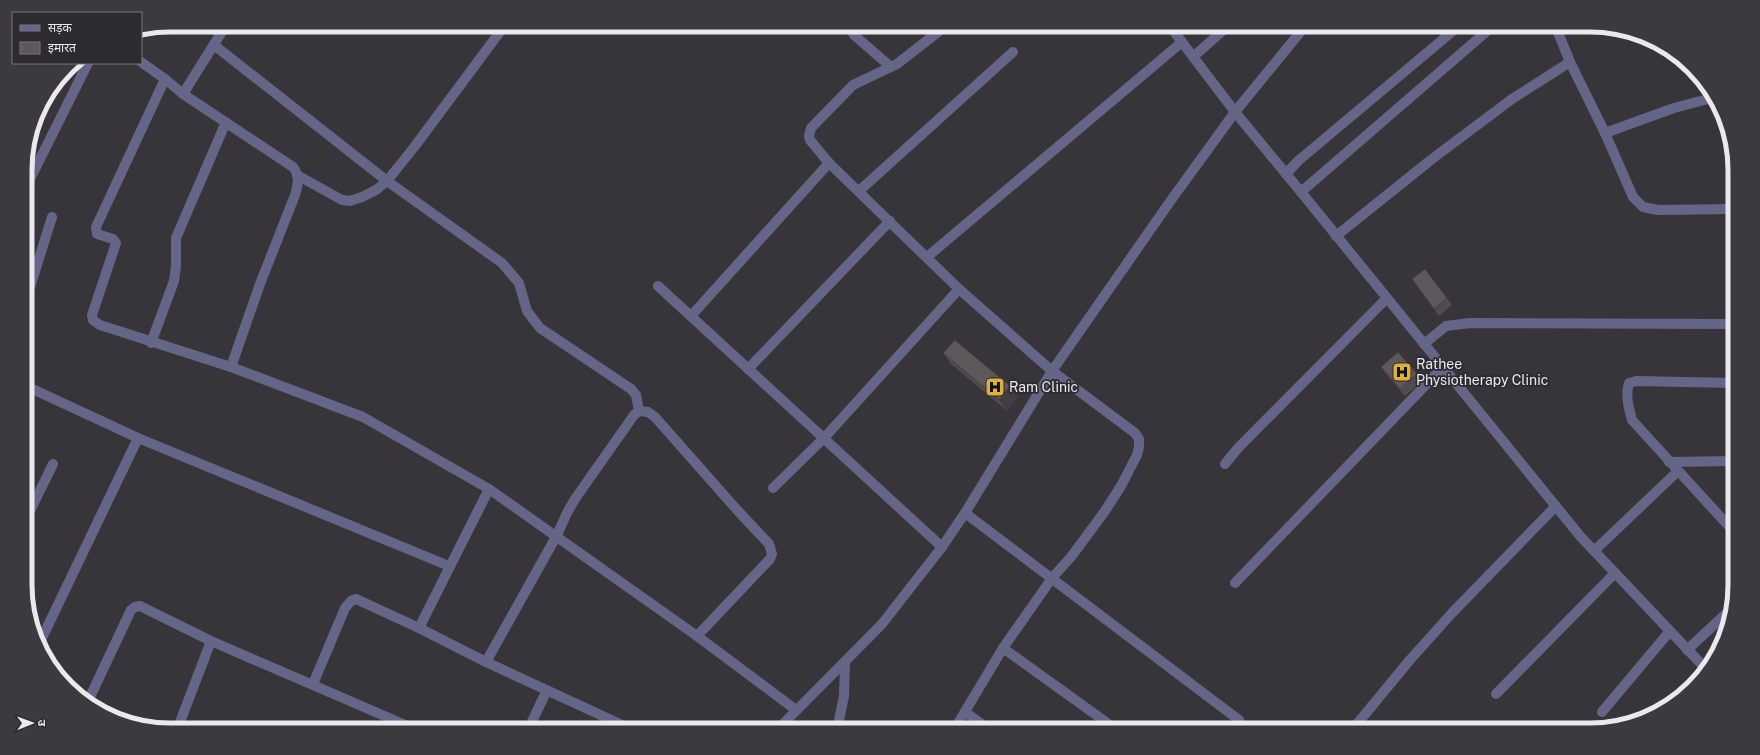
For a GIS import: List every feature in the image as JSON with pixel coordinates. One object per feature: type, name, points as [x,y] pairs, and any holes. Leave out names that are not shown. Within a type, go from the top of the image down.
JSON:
[{"type":"street","points":[[183,94],[222,32]]},
{"type":"street","points":[[142,63],[183,94],[292,168],[298,175],[342,200],[350,201],[376,190],[387,181],[415,146],[499,32]]},
{"type":"street","points":[[852,32],[854,35],[892,67]]},
{"type":"street","points":[[938,32],[902,61],[853,85],[811,128],[809,136],[812,143],[829,163],[959,289],[1052,371],[1134,433],[1139,440],[1137,456],[1121,486],[1105,511],[1071,557],[1052,578],[1003,648],[958,723]]},
{"type":"street","points":[[1174,32],[1235,112],[1302,192],[1336,236],[1556,506],[1594,551],[1701,665]]},
{"type":"street","points":[[1193,57],[1221,32]]},
{"type":"street","points":[[784,723],[882,624],[942,547],[965,513],[1052,371],[1169,203],[1235,112],[1300,32]]},
{"type":"street","points":[[1286,174],[1298,161],[1452,32]]},
{"type":"street","points":[[1302,192],[1486,32]]},
{"type":"street","points":[[1557,32],[1605,133],[1633,198],[1643,207],[1658,210],[1728,209]]},
{"type":"street","points":[[927,257],[1182,42]]},
{"type":"street","points":[[214,45],[387,181],[502,263],[519,283],[527,311],[540,328],[631,389],[636,395],[639,411]]},
{"type":"street","points":[[859,191],[1013,52]]},
{"type":"street","points":[[1336,236],[1432,159],[1512,99],[1570,62]]},
{"type":"street","points":[[32,175],[88,64]]},
{"type":"street","points":[[165,79],[103,210],[96,230],[99,235],[113,239],[116,243],[92,315],[93,320],[100,325],[151,343],[231,367],[363,417],[489,489],[557,535],[698,636],[796,710]]},
{"type":"street","points":[[1605,133],[1674,108],[1708,99]]},
{"type":"street","points":[[151,343],[174,281],[176,266],[176,238],[226,122]]},
{"type":"street","points":[[691,316],[829,163]]},
{"type":"street","points":[[231,367],[260,284],[295,195],[298,175]]},
{"type":"street","points":[[32,281],[52,217]]},
{"type":"street","points":[[748,369],[890,221]]},
{"type":"street","points":[[658,286],[748,369],[825,437],[942,547]]},
{"type":"street","points":[[773,488],[825,437],[959,289]]},
{"type":"street","points":[[1225,464],[1238,448],[1387,298]]},
{"type":"street","points":[[1424,344],[1449,325],[1470,323],[1728,324]]},
{"type":"street","points":[[1235,582],[1443,367]]},
{"type":"street","points":[[1728,383],[1636,381],[1629,384],[1628,388],[1628,407],[1632,420],[1728,525]]},
{"type":"street","points":[[32,389],[138,438],[450,566]]},
{"type":"street","points":[[486,662],[557,535],[566,513],[575,498],[634,415],[639,411],[648,412],[655,417],[738,511],[770,544],[772,550],[770,558],[698,636]]},
{"type":"street","points":[[43,637],[138,438]]},
{"type":"street","points":[[1669,462],[1728,461]]},
{"type":"street","points":[[32,507],[53,464]]},
{"type":"street","points":[[1594,551],[1678,471]]},
{"type":"street","points":[[419,628],[489,489]]},
{"type":"street","points":[[1358,723],[1409,661],[1452,613],[1556,506]]},
{"type":"street","points":[[965,513],[1239,720],[1240,723]]},
{"type":"street","points":[[1496,694],[1615,573]]},
{"type":"street","points":[[313,684],[345,608],[352,600],[359,600],[486,662],[618,723]]},
{"type":"street","points":[[90,697],[131,610],[140,606],[211,641],[401,723]]},
{"type":"street","points":[[1687,650],[1724,615]]},
{"type":"street","points":[[1602,712],[1670,631]]},
{"type":"street","points":[[180,723],[211,641]]},
{"type":"street","points":[[1003,648],[1107,723]]},
{"type":"street","points":[[838,723],[844,696],[845,662]]},
{"type":"street","points":[[531,723],[547,690]]},
{"type":"street","points":[[965,712],[980,723]]},
{"type":"building","points":[[1425,269],[1447,298],[1434,309],[1412,279]]},
{"type":"building","points":[[955,340],[1010,386],[999,400],[943,353]]},
{"type":"building","points":[[1398,352],[1417,374],[1400,389],[1381,367]]},
{"type":"place","name":"Rathee Physiotherapy Clinic","points":[[1402,372]]},
{"type":"place","name":"Ram Clinic","points":[[995,387]]}]
